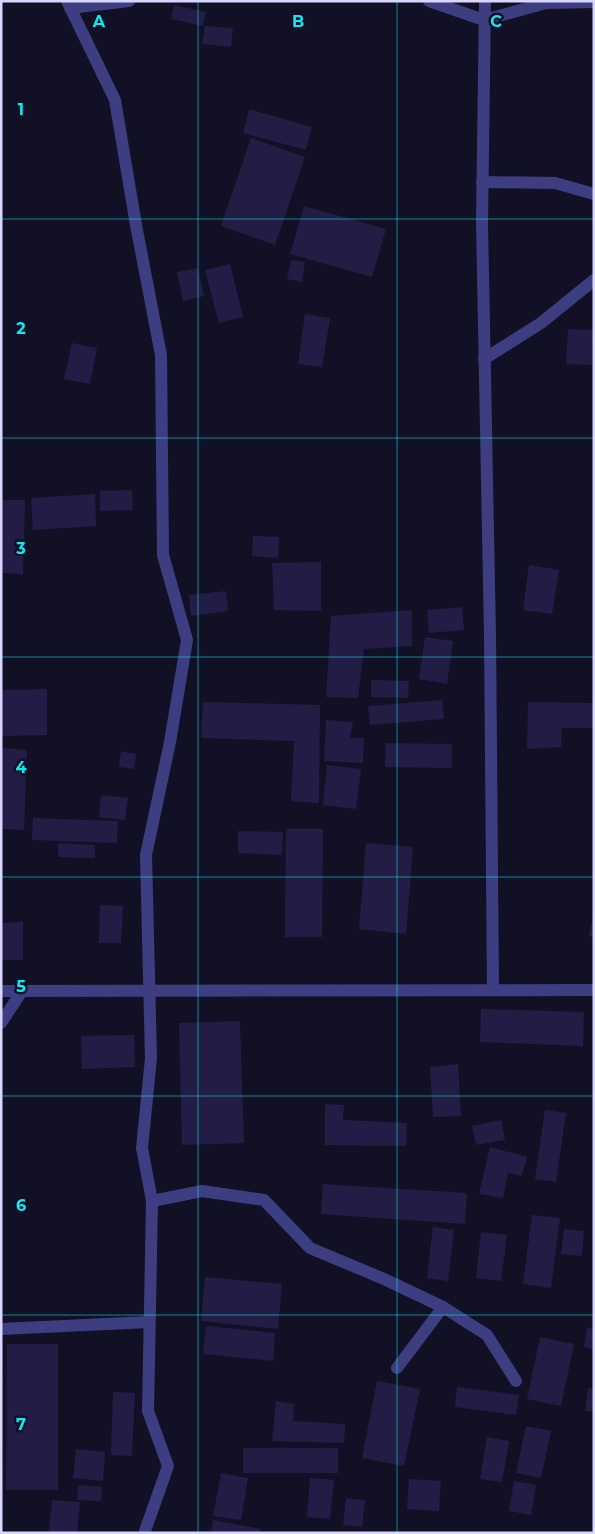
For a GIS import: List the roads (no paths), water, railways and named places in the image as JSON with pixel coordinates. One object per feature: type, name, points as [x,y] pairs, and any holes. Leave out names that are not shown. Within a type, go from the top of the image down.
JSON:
[{"type":"street","points":[[129,1],[69,5],[115,100],[136,225],[161,355],[163,555],[187,640],[170,742],[146,855],[152,1058],[142,1148],[152,1201],[148,1411],[168,1466],[145,1531]]},
{"type":"street","points":[[429,1],[484,20],[546,3],[594,2]]},
{"type":"street","points":[[485,1],[482,182],[490,625],[493,990]]},
{"type":"street","points":[[482,182],[555,183],[594,194]]},
{"type":"street","points":[[484,359],[541,324],[594,280]]},
{"type":"street","points":[[1,991],[594,990]]},
{"type":"street","points":[[1,1023],[22,991]]},
{"type":"street","points":[[152,1201],[202,1191],[264,1200],[310,1248],[384,1279],[443,1307],[487,1335],[516,1381]]},
{"type":"street","points":[[397,1368],[443,1307]]},
{"type":"street","points":[[1,1329],[149,1322]]}]
